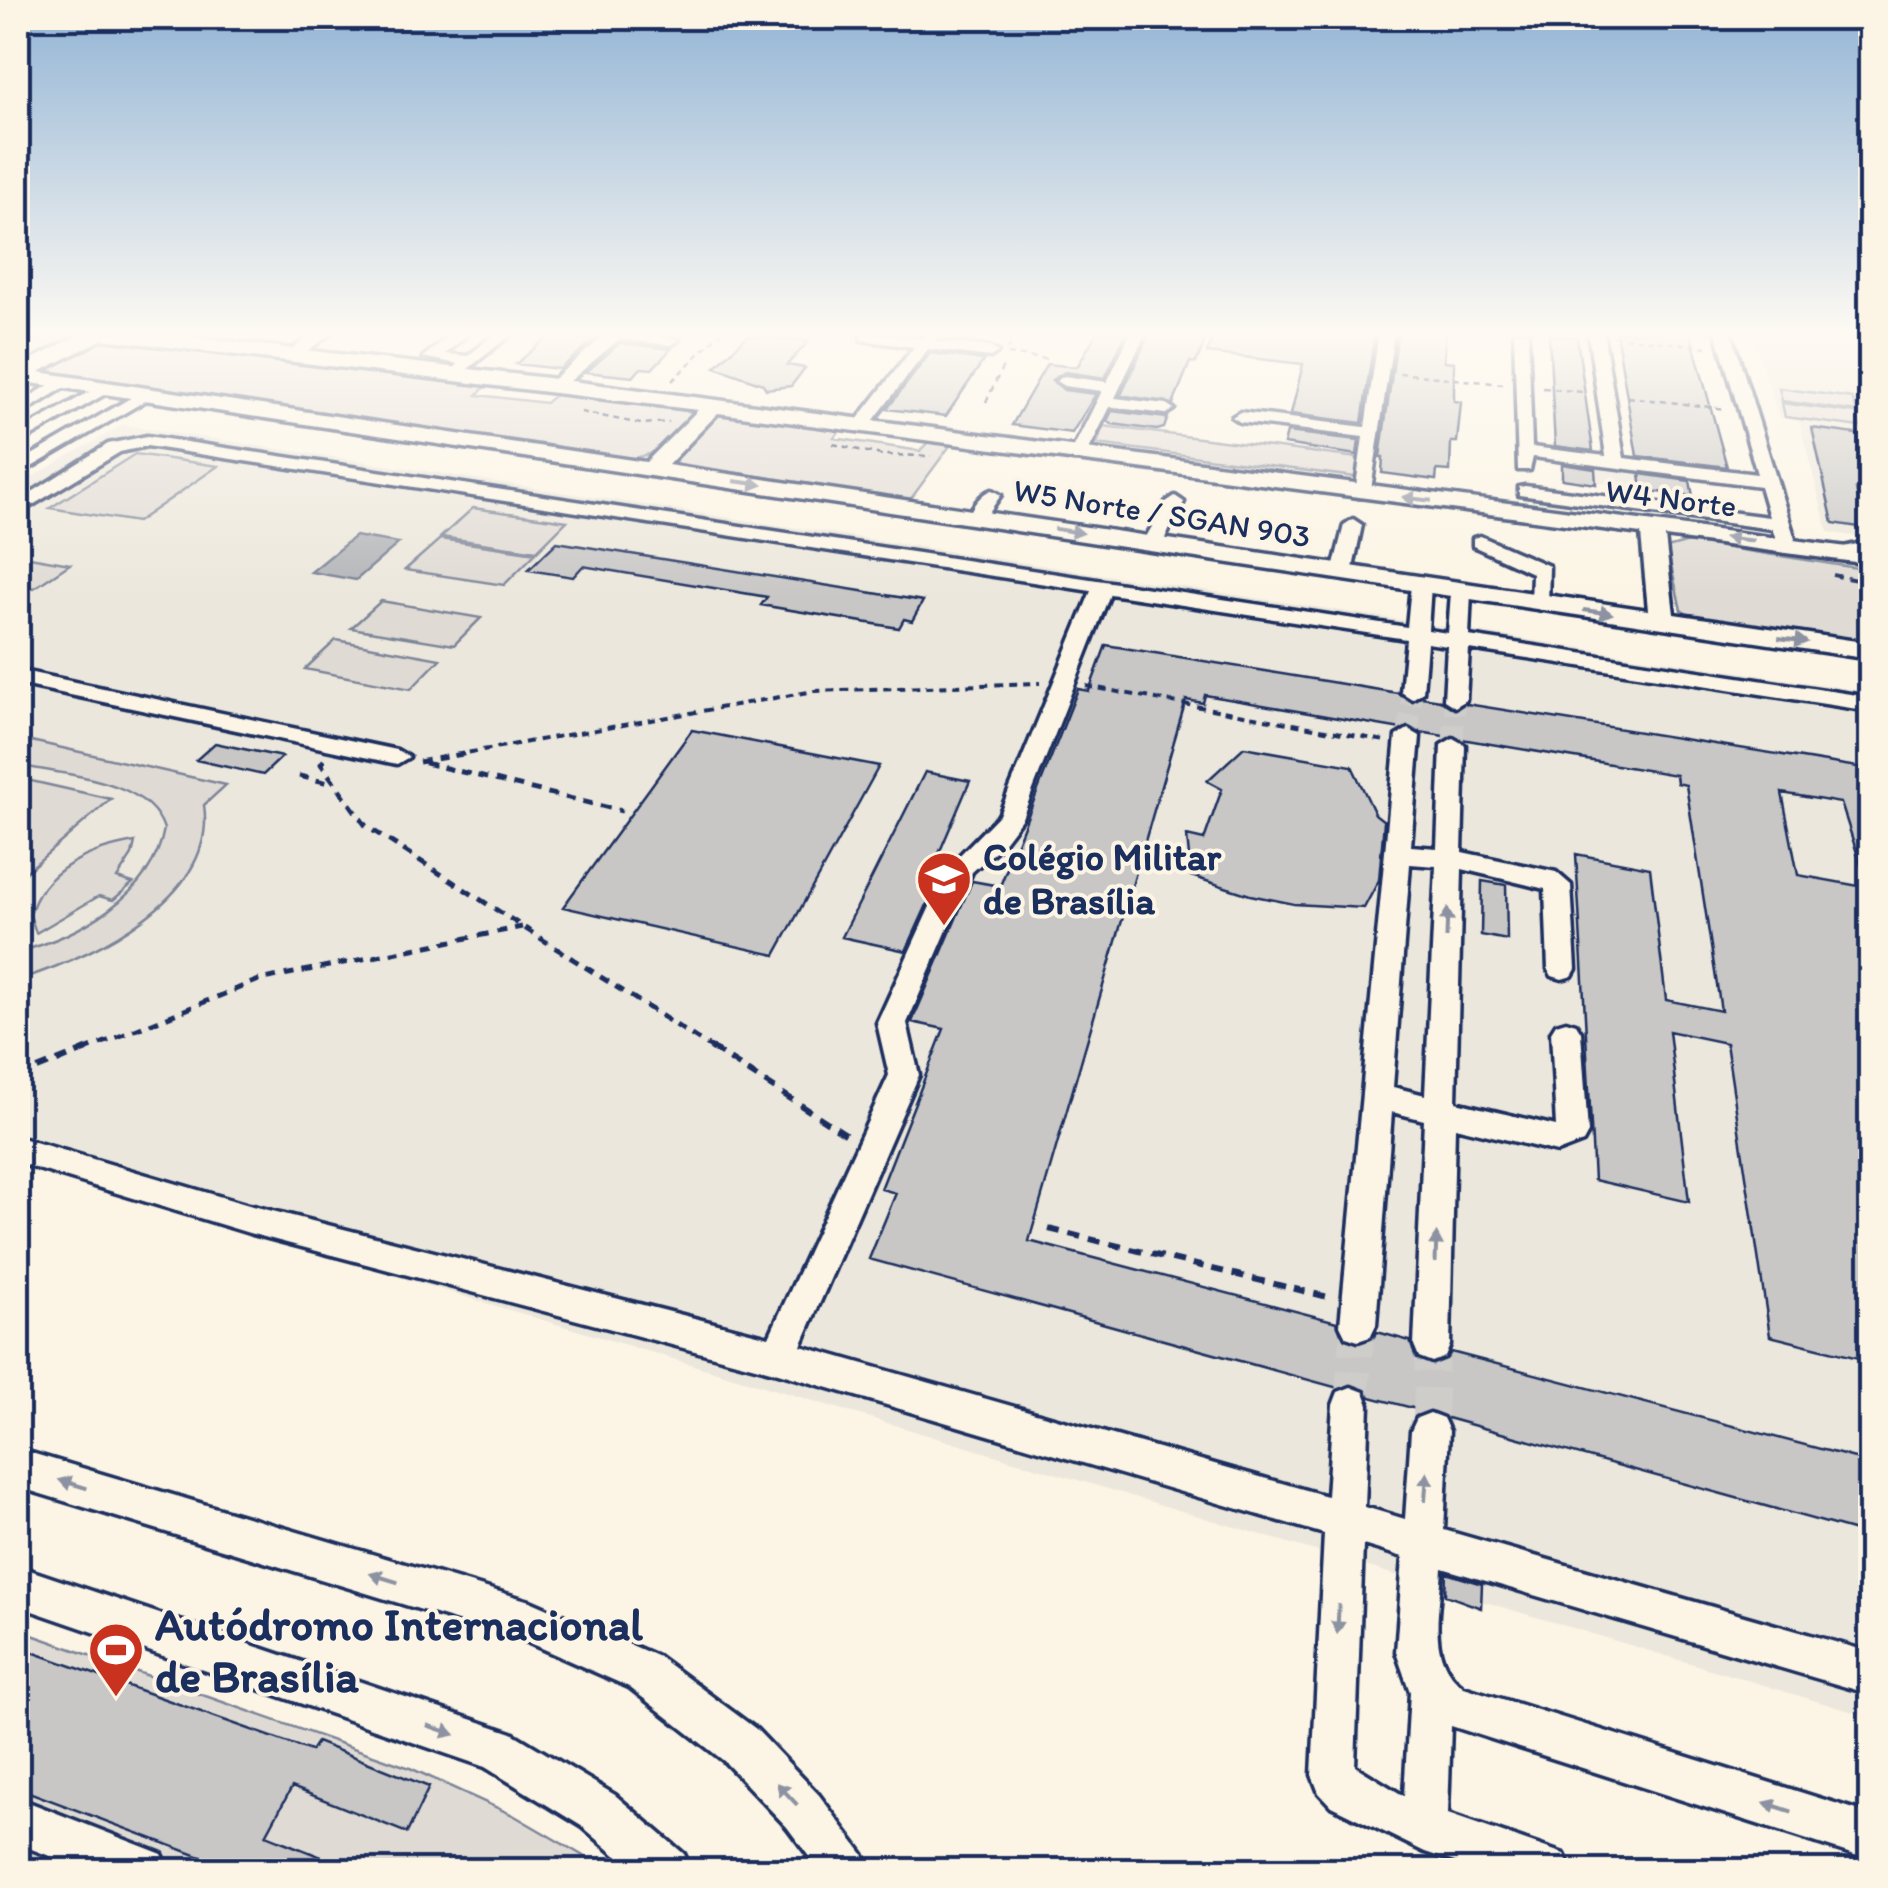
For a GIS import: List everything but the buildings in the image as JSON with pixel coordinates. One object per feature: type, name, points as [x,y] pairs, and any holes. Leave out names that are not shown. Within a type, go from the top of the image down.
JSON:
[{"type":"main road","name":"W5 Norte / SGAN 903","points":[[318,420],[1870,651]]},
{"type":"main road","points":[[652,469],[699,420]]},
{"type":"main road","name":"W4 Norte","points":[[823,420],[1364,493],[1524,501],[1652,528],[1784,534],[1842,553],[1870,557]]},
{"type":"main road","points":[[1652,528],[1662,621]]},
{"type":"street","points":[[18,439],[51,420]]},
{"type":"street","points":[[18,470],[104,420]]},
{"type":"street","points":[[861,425],[865,420]]},
{"type":"street","points":[[1078,456],[1096,420]]},
{"type":"street","points":[[1272,420],[1372,433]]},
{"type":"street","points":[[1364,493],[1374,420]]},
{"type":"street","points":[[1524,420],[1524,501],[1784,534],[1749,420]]},
{"type":"street","points":[[1609,420],[1616,462]]},
{"type":"street","points":[[18,509],[114,448],[148,441],[1870,704]]},
{"type":"street","points":[[1524,452],[1767,480]]},
{"type":"street","points":[[976,517],[992,495]]},
{"type":"street","points":[[1152,544],[1175,502]]},
{"type":"street","points":[[1342,573],[1353,525]]},
{"type":"street","points":[[1480,542],[1542,570],[1540,604]]},
{"type":"street","points":[[1842,553],[1870,546]]},
{"type":"street","points":[[1412,692],[1421,585]]},
{"type":"street","points":[[778,1356],[904,1075],[892,1022],[961,867],[991,842],[1010,818],[1103,586]]},
{"type":"street","points":[[1455,700],[1462,592]]},
{"type":"street","points":[[18,677],[408,760]]},
{"type":"street","points":[[1359,1315],[1408,740]]},
{"type":"street","points":[[1432,1345],[1453,745]]},
{"type":"street","points":[[1398,854],[1450,858],[1547,878],[1558,885],[1562,970]]},
{"type":"street","points":[[1378,1096],[1557,1139],[1572,1133],[1566,1032]]},
{"type":"street","points":[[18,1150],[249,1218],[778,1356],[1870,1674]]},
{"type":"street","points":[[1351,1405],[1332,1754],[1335,1777],[1348,1792],[1425,1828],[1548,1870]]},
{"type":"street","points":[[1430,1431],[1417,1652],[1422,1678],[1431,1692],[1453,1705],[1870,1837]]},
{"type":"street","points":[[18,1468],[530,1622],[644,1672],[740,1744],[803,1812],[847,1870]]},
{"type":"street","points":[[18,1586],[496,1749],[598,1811],[668,1870]]},
{"type":"street","points":[[1425,1828],[1431,1692]]},
{"type":"street","points":[[18,1821],[146,1870]]},
{"type":"path","points":[[641,424],[643,420]]},
{"type":"path","points":[[408,760],[814,691],[1064,682],[1408,740]]},
{"type":"path","points":[[334,744],[321,764],[366,826],[871,1150]]},
{"type":"path","points":[[408,760],[622,811]]},
{"type":"path","points":[[298,776],[336,785]]},
{"type":"path","points":[[18,1077],[258,980],[524,926]]},
{"type":"path","points":[[1049,1229],[1359,1315]]},
{"type":"shaded area","points":[[360,420],[686,420],[653,453],[632,459]]},
{"type":"shaded area","points":[[707,420],[774,420],[842,428],[834,438],[920,451],[929,441],[952,443],[910,500],[668,462]]},
{"type":"shaded area","points":[[1793,420],[1870,420],[1870,539],[1828,532],[1799,421]]},
{"type":"shaded area","points":[[1808,420],[1858,420],[1860,427]]},
{"type":"shaded area","name":"Colégio Militar de Brasília","points":[[123,425],[1870,692],[1870,1717],[18,1163],[18,485]]},
{"type":"shaded area","points":[[1103,426],[1358,458],[1355,477],[1097,444]]},
{"type":"shaded area","points":[[135,454],[218,466],[137,522],[50,508]]},
{"type":"shaded area","points":[[1562,462],[1672,476],[1674,493],[1563,478]]},
{"type":"shaded area","points":[[473,508],[567,521],[537,551],[441,537]]},
{"type":"shaded area","points":[[355,536],[399,543],[356,580],[311,572]]},
{"type":"shaded area","points":[[440,539],[536,553],[504,585],[405,570]]},
{"type":"shaded area","points":[[1689,542],[1870,570],[1870,643],[1690,616],[1681,610],[1667,548]]},
{"type":"shaded area","points":[[18,555],[70,564],[34,588],[18,586]]},
{"type":"shaded area","points":[[381,601],[481,618],[454,645],[351,628]]},
{"type":"shaded area","points":[[336,640],[440,659],[411,689],[305,669]]},
{"type":"shaded area","points":[[18,738],[226,785],[204,805],[203,839],[191,869],[170,896],[112,939],[18,980],[18,952],[64,935],[109,910],[145,874],[164,829],[155,812],[123,789],[80,776],[18,765]]},
{"type":"shaded area","points":[[18,778],[111,799],[18,879]]},
{"type":"shaded area","points":[[135,842],[132,855],[117,878],[133,883],[113,900],[99,896],[36,933],[30,915],[45,885],[86,856]]},
{"type":"shaded area","name":"Autódromo Internacional de Brasília","points":[[18,1630],[410,1768],[513,1815],[602,1870],[18,1870]]},
{"type":"tunnel","points":[[1408,736],[1412,692]]},
{"type":"tunnel","points":[[1453,745],[1455,700]]},
{"type":"tunnel","points":[[1351,1405],[1358,1325]]},
{"type":"tunnel","points":[[1430,1422],[1432,1345]]},
{"type":"tunnel","points":[[1430,1422],[1430,1431]]},
{"type":"place","name":"Colégio Militar de Brasília","points":[[944,928]]},
{"type":"place","name":"Autódromo Internacional de Brasília","points":[[116,1699]]}]
